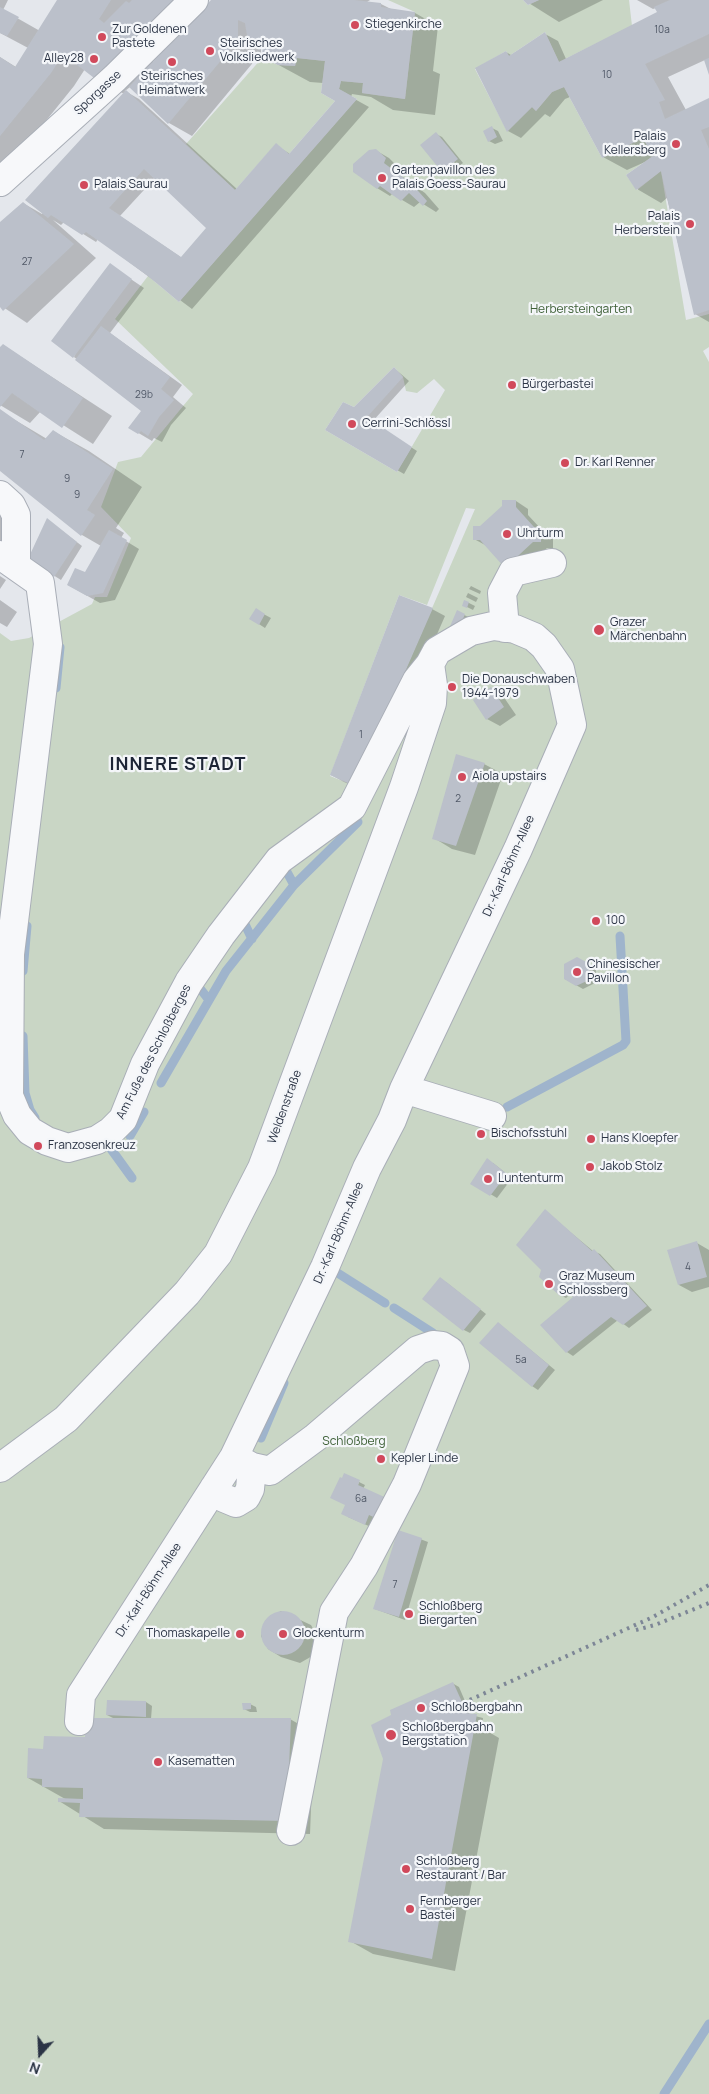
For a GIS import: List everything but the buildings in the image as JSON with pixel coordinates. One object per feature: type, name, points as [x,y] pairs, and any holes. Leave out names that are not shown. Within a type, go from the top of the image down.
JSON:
[{"type":"street","name":"Sporgasse","points":[[0,182],[114,78],[194,0]]},
{"type":"street","points":[[0,495],[12,505],[16,515],[8,561]]},
{"type":"street","name":"Am Fuße des Schloßberges","points":[[8,561],[40,583],[48,644],[10,954],[9,1096],[17,1115],[30,1131],[48,1141],[68,1148],[97,1140],[111,1131],[123,1119],[145,1064],[189,982],[279,860],[352,807],[417,680],[430,664],[437,651],[471,631],[493,626],[515,629],[534,637],[544,646],[560,669],[572,724]]},
{"type":"street","points":[[505,628],[502,593],[513,572],[552,563]]},
{"type":"street","name":"Weldenstraße","points":[[0,1468],[66,1419],[187,1293],[218,1254],[262,1168],[404,788],[432,703],[433,685],[430,664]]},
{"type":"street","name":"Dr.-Karl-Böhm-Allee","points":[[79,1721],[81,1695],[214,1488],[243,1462],[367,1168],[392,1120],[404,1089],[518,849],[572,724]]},
{"type":"street","points":[[404,1089],[492,1116]]},
{"type":"street","points":[[243,1462],[270,1470],[316,1437],[418,1350],[433,1345],[442,1346],[450,1351],[455,1366],[407,1484],[364,1566],[334,1612],[290,1831]]},
{"type":"green space","name":"Schloßberg","points":[[388,0],[523,0],[528,5],[539,0],[629,0],[632,26],[559,62],[545,32],[509,56],[506,51],[475,69],[507,131],[532,107],[536,111],[552,92],[564,87],[602,158],[643,138],[653,156],[626,175],[637,190],[661,171],[686,320],[709,314],[709,347],[703,351],[709,362],[709,2094],[0,2094],[0,633],[11,641],[29,638],[92,604],[95,597],[107,597],[131,538],[101,507],[118,462],[141,457],[193,394],[115,319],[148,276],[179,302],[357,99],[339,89],[341,81],[363,83],[362,93],[405,99],[415,12]],"holes":[[[394,367],[403,377],[406,391],[417,393],[434,379],[445,390],[397,472],[325,430],[343,402],[354,407]],[[466,508],[475,509],[355,786],[330,776],[399,595],[427,605]]]},
{"type":"green space","points":[[262,58],[278,65],[295,66],[297,58],[325,61],[321,93],[335,101],[289,154],[276,144],[235,190],[186,144]]},
{"type":"waterway","points":[[56,688],[60,647]]},
{"type":"waterway","points":[[161,1083],[226,971],[294,885],[358,822]]},
{"type":"waterway","points":[[282,863],[294,885]]},
{"type":"waterway","points":[[241,916],[252,939]]},
{"type":"waterway","points":[[23,971],[27,926]]},
{"type":"waterway","points":[[507,1107],[623,1045],[626,1041],[620,936]]},
{"type":"waterway","points":[[195,982],[209,1000]]},
{"type":"waterway","points":[[23,1036],[25,1093],[30,1110],[35,1118]]},
{"type":"waterway","points":[[130,1136],[144,1112]]},
{"type":"waterway","points":[[111,1149],[132,1178]]},
{"type":"waterway","points":[[336,1272],[385,1303]]},
{"type":"waterway","points":[[394,1308],[433,1333]]},
{"type":"waterway","points":[[261,1438],[284,1383]]},
{"type":"waterway","points":[[664,2094],[709,2024]]},
{"type":"railway","points":[[463,1703],[653,1617],[709,1585]]},
{"type":"railway","points":[[636,1630],[655,1625],[709,1603]]},
{"type":"place","name":"Stiegenkirche","points":[[355,25]]},
{"type":"place","name":"Zur Goldenen Pastete","points":[[102,37]]},
{"type":"place","name":"Steirisches Volksliedwerk","points":[[210,51]]},
{"type":"place","name":"Alley28","points":[[94,59]]},
{"type":"place","name":"Steirisches Heimatwerk","points":[[172,62]]},
{"type":"place","name":"Palais Kellersberg","points":[[676,144]]},
{"type":"place","name":"Gartenpavillon des Palais Goess-Saurau","points":[[382,178]]},
{"type":"place","name":"Palais Saurau","points":[[84,185]]},
{"type":"place","name":"Palais Herberstein","points":[[690,224]]},
{"type":"place","name":"Bürgerbastei","points":[[512,385]]},
{"type":"place","name":"Cerrini-Schlössl","points":[[352,424]]},
{"type":"place","name":"Dr. Karl Renner","points":[[565,463]]},
{"type":"place","name":"Uhrturm","points":[[507,534]]},
{"type":"place","name":"Grazer Märchenbahn","points":[[599,630]]},
{"type":"place","name":"Die Donauschwaben 1944-1979","points":[[452,687]]},
{"type":"place","name":"Aiola upstairs","points":[[462,777]]},
{"type":"place","name":"100","points":[[596,921]]},
{"type":"place","name":"Chinesischer Pavillon","points":[[577,972]]},
{"type":"place","name":"Bischofsstuhl","points":[[481,1134]]},
{"type":"place","name":"Hans Kloepfer","points":[[591,1139]]},
{"type":"place","name":"Franzosenkreuz","points":[[38,1146]]},
{"type":"place","name":"Jakob Stolz","points":[[590,1167]]},
{"type":"place","name":"Luntenturm","points":[[488,1179]]},
{"type":"place","name":"Graz Museum Schlossberg","points":[[549,1284]]},
{"type":"place","name":"Kepler Linde","points":[[381,1459]]},
{"type":"place","name":"Schloßberg Biergarten","points":[[409,1614]]},
{"type":"place","name":"Thomaskapelle","points":[[240,1634]]},
{"type":"place","name":"Glockenturm","points":[[283,1634]]},
{"type":"place","name":"Schloßbergbahn","points":[[421,1708]]},
{"type":"place","name":"Schloßbergbahn Bergstation","points":[[391,1735]]},
{"type":"place","name":"Kasematten","points":[[158,1762]]},
{"type":"place","name":"Schloßberg Restaurant / Bar","points":[[406,1869]]},
{"type":"place","name":"Fernberger Bastei","points":[[410,1909]]},
{"type":"district","name":"INNERE STADT","points":[[178,765]]},
{"type":"park label","name":"Herbersteingarten","points":[[581,310]]}]
